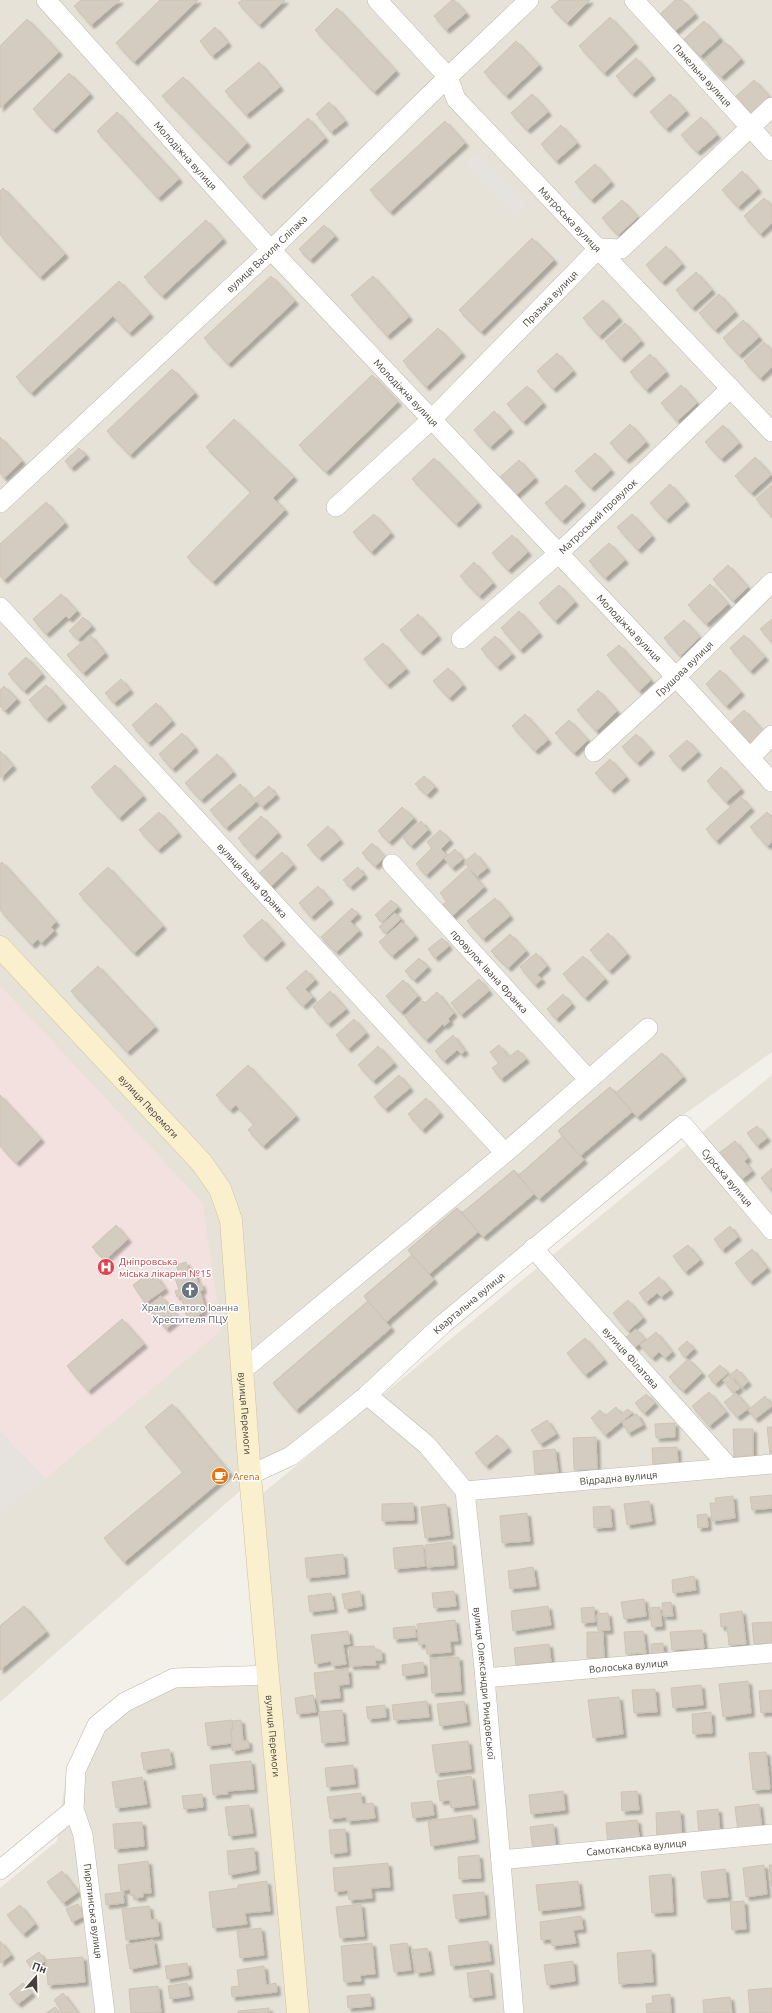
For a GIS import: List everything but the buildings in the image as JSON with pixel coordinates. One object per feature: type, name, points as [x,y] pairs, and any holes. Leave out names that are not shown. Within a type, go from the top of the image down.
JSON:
[{"type":"street","name":"Молодіжна вулиця","points":[[46,0],[271,250],[676,677],[772,782]]},
{"type":"street","name":"Матроська вулиця","points":[[377,0],[448,77],[456,98],[600,248],[772,432]]},
{"type":"street","name":"вулиця Василя Сліпака","points":[[0,503],[271,250],[529,0]]},
{"type":"street","name":"Панельна вулиця","points":[[634,0],[772,151]]},
{"type":"street","points":[[600,248],[621,249],[772,107]]},
{"type":"street","name":"Празька вулиця","points":[[336,507],[431,420],[600,248]]},
{"type":"street","name":"Матроський провулок","points":[[461,639],[559,553],[731,388]]},
{"type":"street","name":"Грушова вулиця","points":[[594,752],[676,677],[772,582]]},
{"type":"street","name":"вулиця Івана Франка","points":[[0,607],[504,1153]]},
{"type":"street","points":[[750,758],[772,735]]},
{"type":"street","name":"провулок Івана Франка","points":[[392,864],[588,1079]]},
{"type":"street","name":"вулиця Перемоги","points":[[0,947],[202,1163],[220,1189],[230,1220],[243,1370],[250,1475],[298,2013]]},
{"type":"street","points":[[243,1370],[504,1153],[648,1028]]},
{"type":"street","name":"Сурська вулиця","points":[[683,1125],[772,1230]]},
{"type":"street","name":"Квартальна вулиця","points":[[250,1475],[291,1456],[367,1395],[443,1324],[683,1125]]},
{"type":"street","name":"вулиця Філатова","points":[[533,1248],[728,1466]]},
{"type":"street","points":[[367,1395],[426,1445],[465,1491]]},
{"type":"street","name":"Відрадна вулиця","points":[[465,1491],[728,1466],[772,1464]]},
{"type":"street","name":"вулиця Олександри Риндовської","points":[[465,1491],[485,1678],[502,1860],[514,2013]]},
{"type":"street","name":"Волоська вулиця","points":[[485,1678],[772,1653]]},
{"type":"street","points":[[0,1870],[74,1810],[76,1770],[97,1725],[125,1702],[174,1678],[268,1675]]},
{"type":"street","name":"Пирятинська вулиця","points":[[74,1810],[83,1835],[104,2012]]},
{"type":"street","name":"Самотканська вулиця","points":[[502,1860],[772,1834]]},
{"type":"shaded area","points":[[0,0],[772,0],[772,1052],[679,1118],[290,1447],[0,1702]]},
{"type":"shaded area","points":[[476,154],[527,205],[515,217],[465,165]]},
{"type":"shaded area","name":"Дніпровська міська лікарня №15","points":[[0,985],[203,1203],[221,1331],[45,1479],[0,1431]]},
{"type":"shaded area","points":[[772,1075],[772,2013],[0,2013],[0,1888],[57,1841],[66,1775],[97,1715],[158,1675],[276,1664],[263,1493]]},
{"type":"shaded area","points":[[0,1431],[45,1479],[0,1515]]},
{"type":"place","name":"Дніпровська міська лікарня №15","points":[[106,1267]]},
{"type":"place","name":"Храм Святого Іоанна Хрестителя ПЦУ","points":[[190,1290]]},
{"type":"place","name":"Arena","points":[[220,1476]]}]
